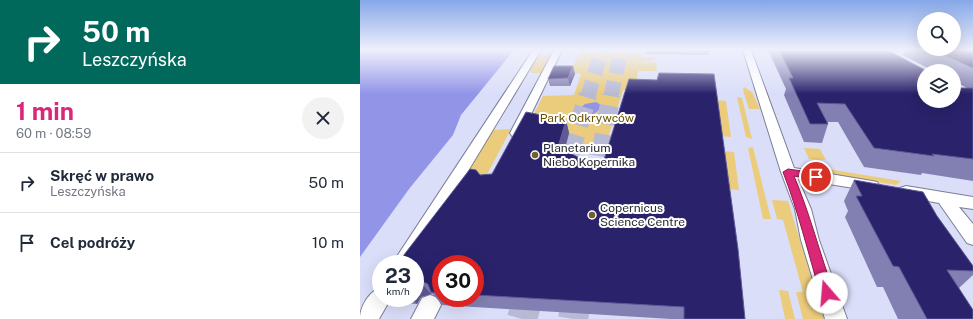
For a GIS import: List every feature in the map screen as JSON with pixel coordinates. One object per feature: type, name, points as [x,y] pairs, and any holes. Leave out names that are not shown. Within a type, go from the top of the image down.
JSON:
[{"type":"street","points":[[408,255],[528,65]]},
{"type":"street","points":[[511,143],[550,65]]},
{"type":"street","points":[[752,65],[802,209],[810,240],[836,319]]},
{"type":"street","points":[[788,172],[973,203]]},
{"type":"street","points":[[944,198],[973,238]]},
{"type":"street","points":[[367,319],[375,307]]},
{"type":"green space","points":[[532,65],[545,65],[541,73],[531,73],[530,67]]},
{"type":"green space","name":"Park Odkrywców","points":[[574,65],[656,65],[657,71],[638,71],[636,87],[629,90],[623,90],[605,147],[562,149],[529,124],[543,96],[574,95],[581,74],[570,73]]},
{"type":"green space","points":[[744,87],[752,92],[760,109],[749,109],[743,90]]},
{"type":"green space","points":[[737,97],[742,98],[752,139],[746,137]]},
{"type":"green space","points":[[716,100],[726,101],[731,137],[720,136]]},
{"type":"green space","points":[[511,129],[481,186],[460,184],[492,130]]},
{"type":"green space","points":[[753,147],[771,219],[763,219],[748,148]]},
{"type":"green space","points":[[804,148],[820,149],[826,160],[809,159]]},
{"type":"green space","points":[[722,151],[734,152],[739,190],[726,189]]},
{"type":"green space","points":[[822,168],[901,181],[896,185],[823,173]]},
{"type":"green space","points":[[772,200],[788,201],[824,319],[803,319],[796,292],[803,292],[783,220],[777,219]]},
{"type":"green space","points":[[779,290],[788,291],[795,319],[785,319]]},
{"type":"water","points":[[360,65],[502,65],[461,115],[453,135],[409,189],[360,257]]},
{"type":"water","points":[[596,102],[601,105],[597,112],[589,115],[580,113],[580,108],[585,104]]},
{"type":"building","points":[[786,65],[915,65],[917,66],[917,108],[961,108],[961,88],[973,88],[973,159],[932,154],[934,156],[874,148],[845,104],[817,103],[828,124],[810,124],[789,78],[793,78]]},
{"type":"building","points":[[966,65],[973,65],[973,68]]},
{"type":"building","points":[[554,66],[573,66],[568,78],[548,79]]},
{"type":"building","name":"Copernicus Science Centre","points":[[659,73],[714,74],[738,249],[745,319],[684,319],[684,307],[484,296],[484,255],[432,255],[431,292],[428,284],[424,282],[424,255],[404,255],[470,169],[476,170],[480,175],[492,174],[526,112],[566,120],[558,147],[590,163],[603,163],[629,79],[657,80]]},
{"type":"building","points":[[854,180],[923,192],[937,216],[973,266],[973,271],[947,270],[973,310],[973,319],[927,319],[899,267],[893,266],[856,196],[862,196]]},
{"type":"tunnel","points":[[588,96],[597,65]]},
{"type":"tunnel","points":[[611,96],[618,65]]},
{"type":"tunnel","points":[[570,153],[588,95]]},
{"type":"tunnel","points":[[601,153],[611,95]]},
{"type":"tunnel","points":[[561,183],[570,152]]},
{"type":"tunnel","points":[[595,192],[602,152]]},
{"type":"tunnel","points":[[522,319],[533,281]]},
{"type":"tunnel","points":[[573,319],[579,285]]},
{"type":"place","name":"Planetarium Niebo Kopernika","points":[[535,155]]},
{"type":"place","name":"Copernicus Science Centre","points":[[592,215]]},
{"type":"route","points":[[816,177],[788,172],[795,187],[827,293]]}]
